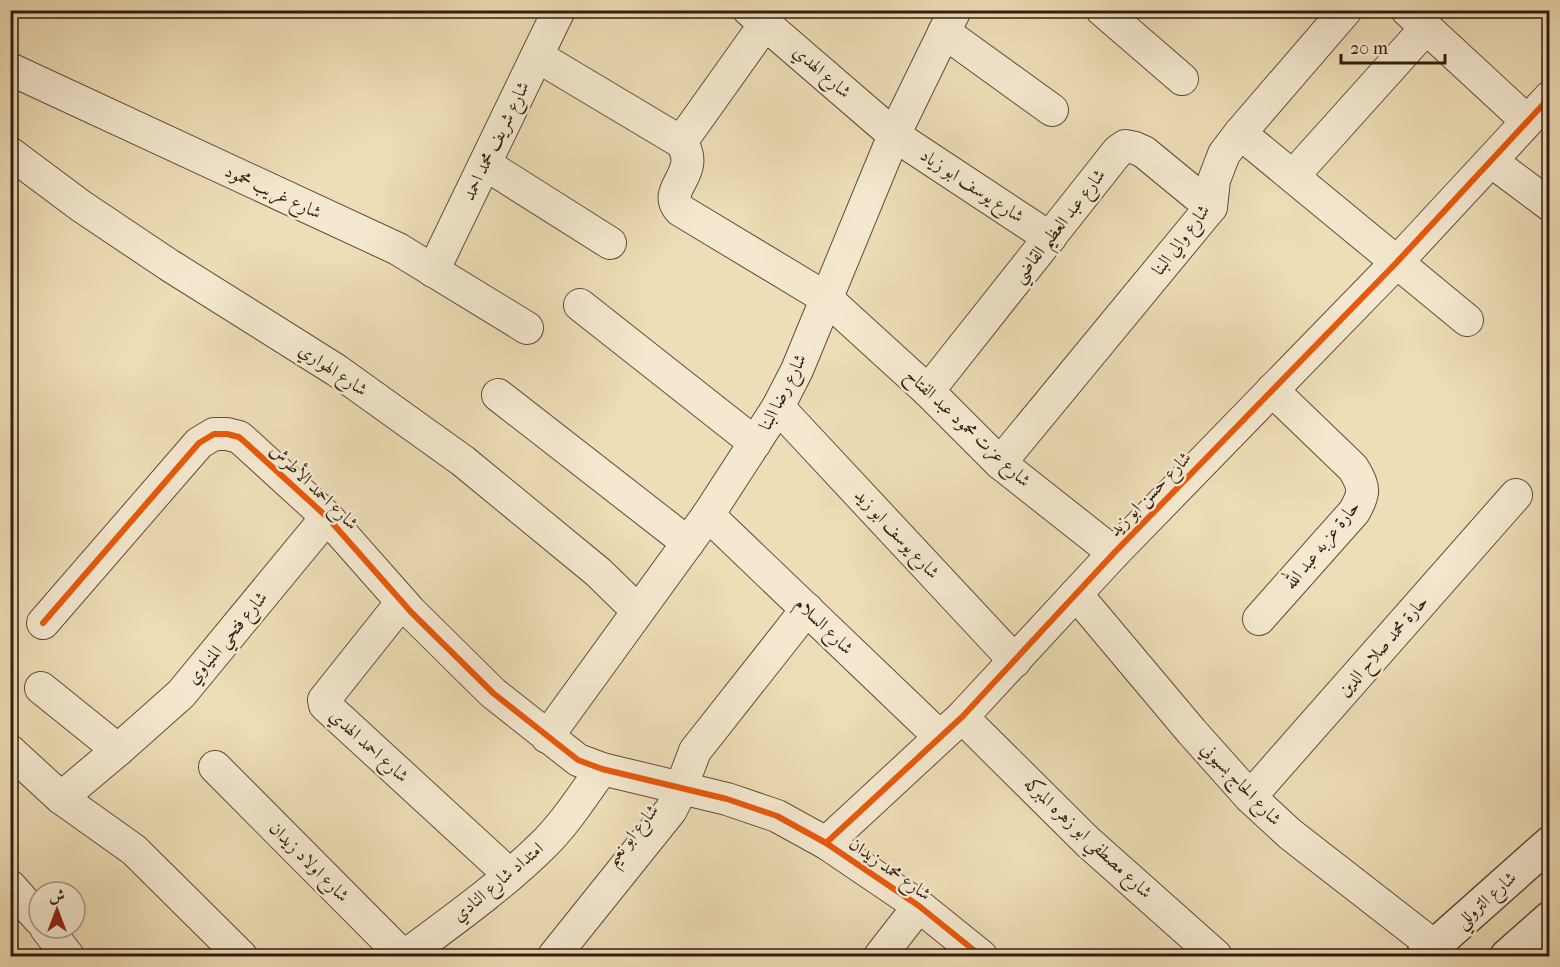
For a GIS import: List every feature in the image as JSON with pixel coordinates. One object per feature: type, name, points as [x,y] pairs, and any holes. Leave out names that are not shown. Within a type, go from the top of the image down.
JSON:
[{"type":"street","name":"شارع شريف محمد احمد","points":[[433,271],[559,10]]},
{"type":"street","points":[[1102,10],[1182,79]]},
{"type":"street","name":"شارع والي البنا","points":[[1000,463],[1211,207],[1214,180],[1224,154],[1346,10]]},
{"type":"street","points":[[537,56],[681,142],[757,17]]},
{"type":"street","name":"شارع الهدي","points":[[757,17],[894,135]]},
{"type":"street","points":[[1293,176],[1417,19],[1527,121]]},
{"type":"street","points":[[950,21],[1052,110]]},
{"type":"street","name":"شارع رضا البنا","points":[[547,737],[708,515],[778,408],[797,370],[894,135],[950,21]]},
{"type":"street","name":"شارع غريب محمود","points":[[10,69],[398,249],[527,328]]},
{"type":"street","name":"شارع حسن ابو زيد","points":[[826,843],[951,727],[1114,553],[1397,262],[1550,97]]},
{"type":"street","points":[[1240,133],[1467,320]]},
{"type":"street","name":"شارع يوسف ابو زياد","points":[[894,135],[1050,238]]},
{"type":"street","name":"شارع عزت محمود عبد الفتاح","points":[[681,142],[686,149],[689,163],[674,195],[677,207],[826,298],[928,392],[1000,463],[1114,553]]},
{"type":"street","name":"شارع عبد العظيم القاضي","points":[[928,392],[1118,151],[1125,146],[1144,152],[1211,207]]},
{"type":"street","name":"شارع الهواري","points":[[10,153],[81,206],[169,265],[336,370],[462,461],[598,572],[638,611]]},
{"type":"street","points":[[1491,161],[1550,205]]},
{"type":"street","points":[[485,164],[610,243]]},
{"type":"street","points":[[580,305],[755,443]]},
{"type":"street","name":"حارة عزبه عبد الله","points":[[1259,619],[1354,512],[1362,498],[1362,482],[1353,468],[1272,390]]},
{"type":"street","points":[[498,395],[688,543]]},
{"type":"street","name":"شارع يوسف ابو زيد","points":[[778,408],[1015,661]]},
{"type":"street","name":"شارع احمد الأطرش","points":[[43,623],[199,443],[214,434],[239,437],[327,516],[402,602],[493,693],[578,760],[602,769]]},
{"type":"street","name":"حارة محمد صلاح الدين","points":[[1251,796],[1516,495]]},
{"type":"street","name":"شارع السلام","points":[[708,515],[807,609],[951,727]]},
{"type":"street","name":"شارع فتحي المنياوي","points":[[61,798],[181,694],[327,516]]},
{"type":"street","name":"شارع الحاج بسيوني","points":[[1076,594],[1192,732],[1251,796],[1290,834],[1428,951]]},
{"type":"street","name":"شارع احمد الهدي","points":[[402,602],[324,700],[325,705],[510,875]]},
{"type":"street","name":"شارع ابو نعيم","points":[[554,957],[671,810],[695,751],[807,609]]},
{"type":"street","points":[[41,687],[118,750]]},
{"type":"street","name":"شارع مصطفي ابو زهره المبركه","points":[[951,727],[1088,842],[1216,957]]},
{"type":"street","points":[[10,751],[61,798],[134,850],[241,957]]},
{"type":"street","name":"شارع اولاد زيدان","points":[[215,767],[404,957]]},
{"type":"street","name":"امتداد شارع النادي","points":[[404,957],[510,875],[544,845],[602,769]]},
{"type":"street","name":"شارع محمد زيدان","points":[[602,769],[727,799],[777,816],[826,843],[919,906],[981,957]]},
{"type":"street","name":"شارع التروللي","points":[[1428,951],[1550,843]]},
{"type":"street","points":[[10,886],[27,905]]},
{"type":"street","points":[[880,957],[919,906]]},
{"type":"street","points":[[1507,957],[1550,918]]},
{"type":"street","points":[[55,940],[68,957]]},
{"type":"cycle path","points":[[826,843],[962,717],[1114,553],[1397,262],[1550,97]]},
{"type":"cycle path","points":[[43,623],[199,443],[214,434],[239,437],[327,517],[411,612],[493,693],[578,760],[602,769],[727,799],[777,816],[826,843],[919,906],[981,956]]}]
